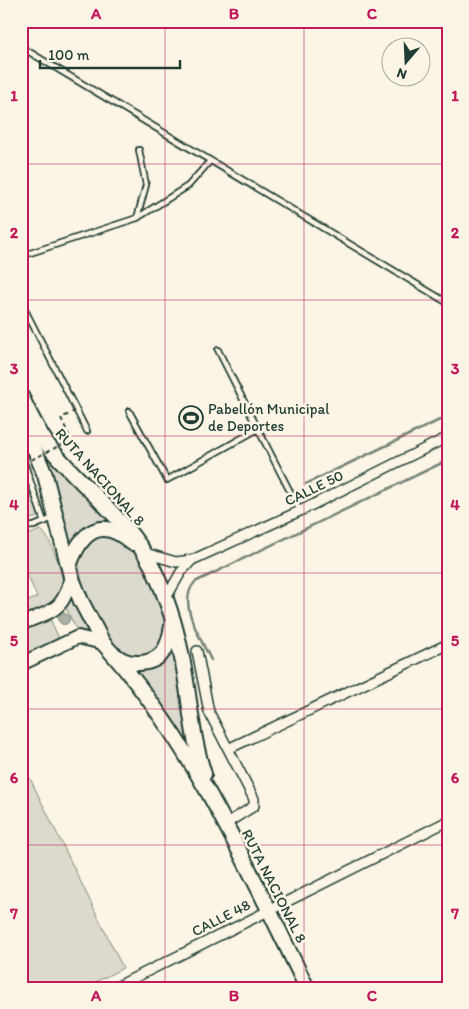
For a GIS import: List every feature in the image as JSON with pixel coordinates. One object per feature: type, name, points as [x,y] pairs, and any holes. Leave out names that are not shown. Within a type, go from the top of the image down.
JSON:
[{"type":"highway","name":"RUTA NACIONAL 8","points":[[21,396],[39,432],[50,448],[108,507],[143,552],[166,598],[174,618],[184,664],[195,742],[211,799]]},
{"type":"highway","name":"RUTA NACIONAL 8","points":[[21,417],[45,475],[51,519],[81,601],[106,647],[171,731],[211,799],[307,988]]},
{"type":"highway","name":"RUTA NACIONAL 8","points":[[70,571],[79,541],[94,530],[113,530],[121,534],[143,552]]},
{"type":"highway","points":[[106,647],[128,662],[137,664],[153,660],[165,648],[174,618]]},
{"type":"main road","points":[[21,624],[62,604],[68,594],[70,571]]},
{"type":"main road","points":[[21,664],[78,637],[106,647]]},
{"type":"street","name":"CALLE 50","points":[[143,552],[176,562],[192,560],[300,511],[448,437]]},
{"type":"street","name":"CALLE 50","points":[[166,598],[181,572],[192,560]]},
{"type":"street","points":[[230,748],[448,644]]},
{"type":"street","points":[[197,651],[209,712],[230,748],[254,798],[254,806],[224,825]]},
{"type":"street","name":"CALLE 48","points":[[114,988],[268,909],[448,821]]},
{"type":"lane","points":[[21,47],[448,303]]},
{"type":"lane","points":[[137,218],[146,185],[139,150]]},
{"type":"lane","points":[[21,256],[137,218],[188,186],[210,161]]},
{"type":"lane","points":[[21,302],[78,410],[87,431]]},
{"type":"lane","points":[[218,350],[300,511]]},
{"type":"lane","points":[[129,412],[167,480],[258,429]]},
{"type":"lane","points":[[21,453],[51,519],[34,526],[21,527]]},
{"type":"path","points":[[21,438],[30,460],[71,440],[61,418],[78,410]]},
{"type":"shaded area","points":[[44,450],[115,524],[94,525],[77,535],[68,547],[41,452]]},
{"type":"shaded area","points":[[21,462],[42,516],[21,521]]},
{"type":"shaded area","points":[[40,530],[52,546],[63,587],[57,602],[21,619],[21,605],[37,597],[21,560],[21,538]]},
{"type":"shaded area","points":[[108,535],[124,544],[136,556],[165,611],[167,629],[165,638],[154,651],[146,654],[138,656],[129,655],[113,645],[99,623],[86,595],[79,569],[82,549],[88,539]]},
{"type":"shaded area","points":[[73,593],[93,636],[78,633],[65,606]]},
{"type":"shaded area","points":[[64,613],[70,619],[64,625],[58,619]]},
{"type":"shaded area","points":[[49,616],[60,641],[21,658],[21,629]]},
{"type":"shaded area","points":[[175,647],[189,742],[185,744],[134,672],[141,672],[158,666],[168,658]]},
{"type":"shaded area","points":[[21,760],[123,968],[84,988],[21,988]]},
{"type":"waterway","points":[[306,484],[448,416]]},
{"type":"waterway","points":[[211,660],[192,621],[189,610],[190,590],[195,582],[448,460]]},
{"type":"place","name":"Pabellón Municipal de Deportes","points":[[191,418]]}]
